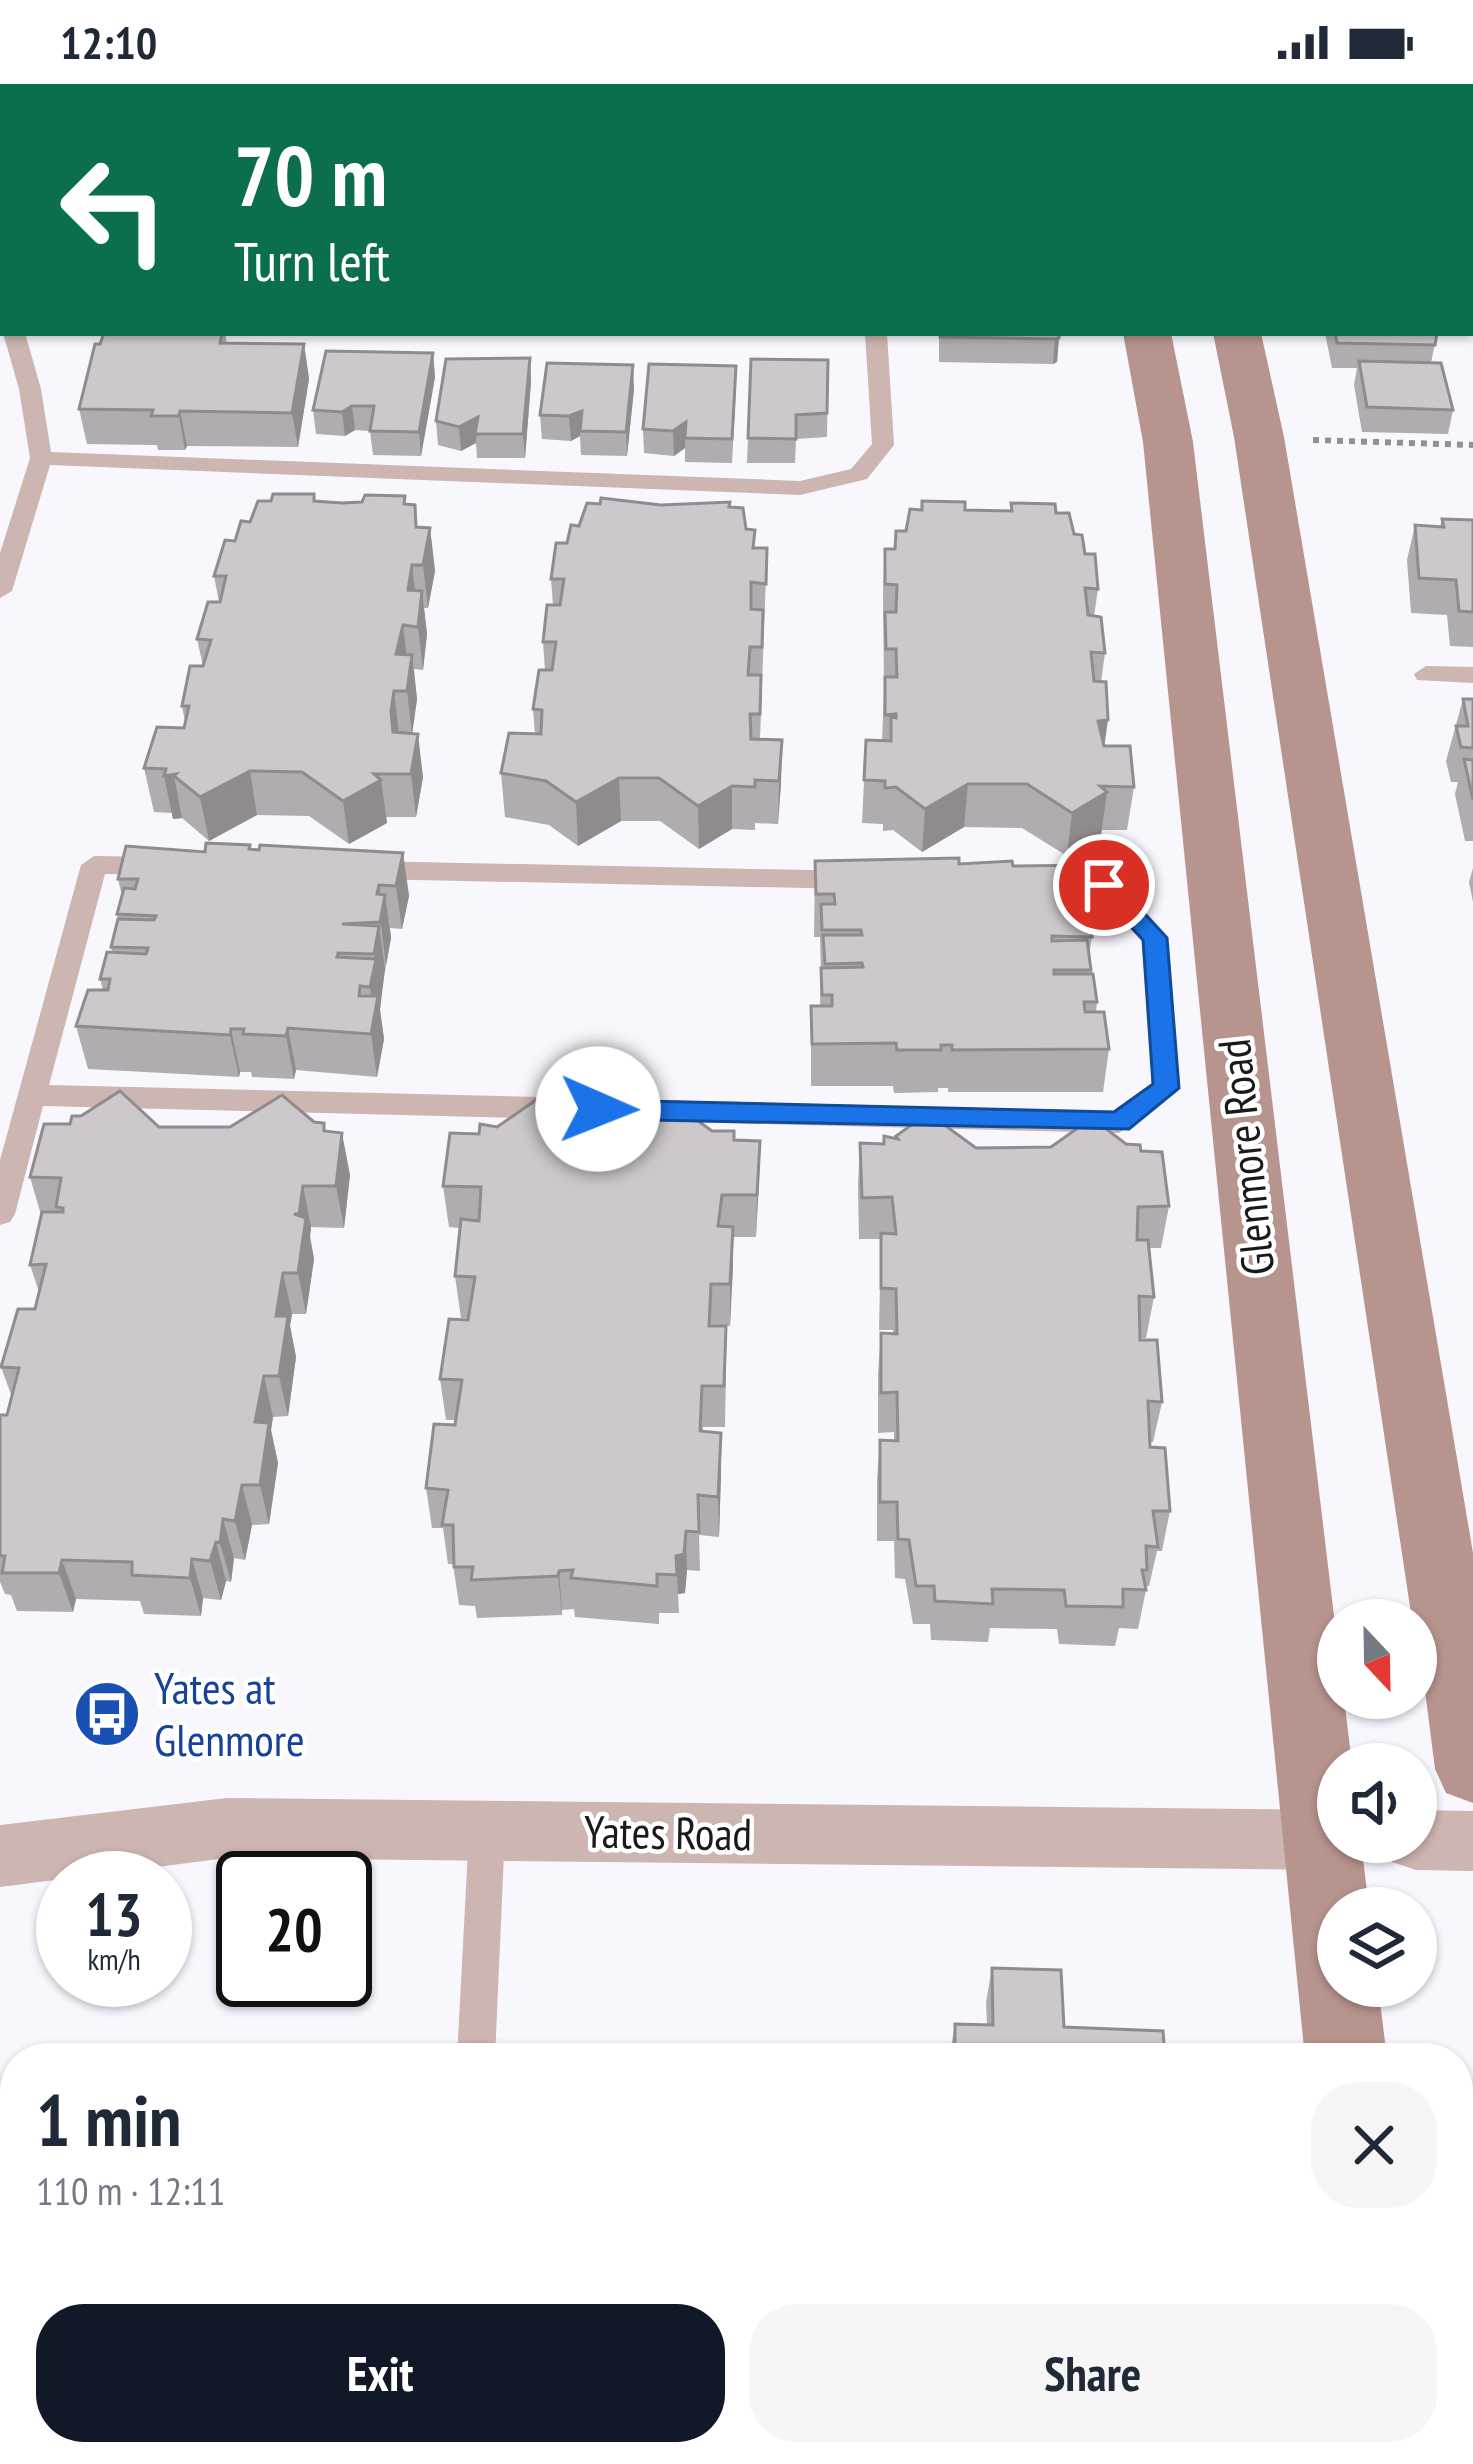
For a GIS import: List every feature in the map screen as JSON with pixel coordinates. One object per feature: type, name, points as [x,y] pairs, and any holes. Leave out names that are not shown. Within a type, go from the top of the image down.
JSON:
[{"type":"main road","name":"Glenmore Road","points":[[1149,336],[1168,442],[1320,1743]]},
{"type":"main road","points":[[1238,336],[1259,437],[1348,1022],[1473,1769]]},
{"type":"main road","name":"Glenmore Road","points":[[1340,2007],[1344,2043]]},
{"type":"street","name":"Yates Road","points":[[0,1856],[227,1828],[1317,1840]]},
{"type":"street","points":[[1437,1840],[1473,1840]]},
{"type":"lane","points":[[0,591],[41,458],[30,388],[15,336]]},
{"type":"lane","points":[[41,458],[800,488],[859,474],[883,445],[876,336]]},
{"type":"lane","points":[[1426,674],[1473,675]]},
{"type":"lane","points":[[0,1214],[94,865],[188,867]]},
{"type":"lane","points":[[329,869],[893,880]]},
{"type":"lane","points":[[30,1095],[1119,1122],[1166,1088],[1155,938],[1104,885],[1034,884]]},
{"type":"lane","points":[[477,2043],[487,1831]]},
{"type":"path","points":[[1259,437],[1473,445]]},
{"type":"building","points":[[103,336],[221,336],[220,343],[304,344],[292,413],[180,411],[179,416],[151,416],[153,410],[79,409],[95,344]]},
{"type":"building","points":[[1059,336],[1059,338],[1055,339],[940,337]]},
{"type":"building","points":[[1336,336],[1436,336],[1435,345],[1337,343]]},
{"type":"building","points":[[326,351],[433,353],[419,432],[370,431],[374,406],[352,406],[342,412],[313,410]]},
{"type":"building","points":[[530,358],[523,434],[475,434],[478,417],[459,427],[436,421],[446,359]]},
{"type":"building","points":[[751,359],[828,360],[827,413],[796,415],[796,439],[748,438]]},
{"type":"building","points":[[1359,361],[1441,363],[1453,410],[1367,407]]},
{"type":"building","points":[[547,363],[633,365],[626,432],[580,431],[582,411],[569,416],[540,415]]},
{"type":"building","points":[[649,364],[736,366],[732,439],[685,438],[686,422],[673,431],[643,429]]},
{"type":"building","points":[[273,494],[314,494],[314,501],[342,503],[362,502],[365,495],[405,496],[404,504],[415,505],[416,527],[430,528],[423,565],[412,565],[408,590],[422,591],[418,627],[403,625],[396,654],[412,655],[407,691],[394,691],[391,711],[393,732],[418,734],[411,774],[374,774],[381,780],[343,801],[302,772],[250,771],[200,797],[176,774],[164,776],[166,769],[144,768],[157,727],[184,728],[189,706],[182,706],[190,666],[203,666],[211,640],[197,639],[208,602],[220,602],[226,576],[214,576],[225,540],[235,541],[241,521],[250,522],[258,501],[271,501]]},
{"type":"building","points":[[601,498],[661,505],[730,502],[729,507],[743,508],[746,529],[755,530],[753,548],[767,548],[766,584],[751,582],[751,609],[763,610],[762,647],[750,647],[748,675],[761,675],[760,714],[750,714],[751,739],[782,740],[779,781],[732,786],[698,806],[659,778],[619,778],[576,802],[546,781],[501,773],[509,733],[541,734],[542,710],[533,709],[539,670],[552,670],[556,642],[543,642],[547,605],[560,605],[564,579],[551,579],[556,543],[567,543],[571,525],[579,526],[587,503],[600,504]]},
{"type":"building","points":[[922,501],[965,502],[965,510],[1012,511],[1011,503],[1055,504],[1056,513],[1069,513],[1074,534],[1082,535],[1085,554],[1095,554],[1098,589],[1085,588],[1088,615],[1101,617],[1105,653],[1091,652],[1094,681],[1106,682],[1108,720],[1098,721],[1104,746],[1130,746],[1134,787],[1100,786],[1107,792],[1072,813],[1027,784],[968,784],[925,809],[896,787],[885,788],[885,781],[864,780],[866,740],[891,741],[891,717],[896,718],[896,714],[885,715],[885,677],[897,677],[896,649],[886,649],[885,612],[896,612],[897,585],[885,584],[885,549],[895,549],[896,531],[906,531],[910,509],[922,510]]},
{"type":"building","points":[[1442,519],[1473,520],[1473,612],[1459,611],[1456,580],[1419,578],[1415,525],[1444,527]]},
{"type":"building","points":[[1463,699],[1473,699],[1473,748],[1461,747],[1456,726],[1468,726]]},
{"type":"building","points":[[1464,759],[1473,760],[1473,800]]},
{"type":"building","points":[[206,843],[250,845],[249,849],[259,850],[260,845],[403,853],[396,886],[379,885],[377,894],[385,895],[380,922],[342,924],[379,926],[374,954],[338,953],[337,957],[376,959],[370,987],[360,986],[359,996],[378,996],[371,1034],[288,1028],[286,1036],[243,1034],[244,1029],[231,1029],[230,1035],[76,1026],[88,990],[108,990],[110,979],[100,979],[107,952],[146,954],[148,948],[111,947],[118,919],[154,920],[156,916],[117,914],[124,888],[135,889],[138,879],[118,879],[126,846],[205,852]]},
{"type":"building","points":[[959,858],[959,864],[1094,865],[1098,899],[1079,900],[1080,909],[1088,909],[1092,937],[1052,936],[1052,941],[1087,940],[1091,970],[1054,970],[1054,974],[1093,974],[1097,1002],[1084,1002],[1085,1012],[1104,1012],[1109,1049],[952,1050],[952,1045],[941,1045],[941,1050],[897,1050],[896,1043],[812,1044],[811,1006],[832,1006],[832,995],[822,995],[821,968],[863,967],[862,963],[825,964],[823,935],[862,935],[861,930],[822,930],[821,904],[835,904],[834,894],[816,894],[815,861]]},
{"type":"building","points":[[120,1091],[159,1127],[230,1127],[282,1095],[314,1122],[324,1123],[324,1131],[342,1133],[336,1186],[303,1186],[299,1214],[294,1214],[306,1218],[298,1273],[283,1273],[276,1316],[288,1316],[279,1376],[264,1376],[255,1422],[269,1423],[260,1485],[242,1485],[235,1521],[223,1519],[220,1543],[216,1542],[210,1561],[192,1559],[190,1578],[132,1575],[132,1562],[62,1560],[59,1573],[2,1573],[0,1415],[7,1415],[19,1368],[1,1367],[18,1309],[35,1309],[46,1264],[30,1265],[42,1212],[63,1212],[56,1207],[61,1178],[30,1177],[44,1124],[70,1124],[72,1116],[81,1116]]},
{"type":"building","points":[[539,1098],[581,1136],[628,1136],[676,1105],[712,1131],[734,1131],[734,1140],[760,1141],[757,1195],[722,1195],[718,1226],[733,1227],[730,1284],[711,1284],[709,1326],[726,1326],[724,1386],[702,1386],[700,1431],[721,1433],[718,1497],[698,1495],[699,1532],[686,1531],[684,1554],[676,1556],[677,1575],[657,1574],[657,1586],[571,1578],[573,1570],[559,1571],[558,1576],[471,1580],[473,1567],[454,1567],[453,1525],[442,1525],[448,1490],[426,1488],[434,1424],[455,1425],[462,1380],[440,1379],[449,1319],[468,1320],[475,1277],[455,1276],[461,1219],[479,1221],[481,1187],[443,1186],[450,1133],[479,1134],[480,1124],[497,1127]]},
{"type":"building","points":[[928,1113],[976,1148],[1051,1147],[1092,1118],[1126,1144],[1162,1152],[1169,1206],[1138,1207],[1137,1240],[1148,1240],[1154,1297],[1139,1296],[1140,1340],[1157,1340],[1162,1402],[1148,1401],[1150,1447],[1165,1448],[1170,1511],[1153,1511],[1158,1547],[1146,1546],[1147,1570],[1142,1570],[1146,1590],[1123,1589],[1123,1607],[1066,1606],[1064,1590],[992,1589],[993,1604],[935,1601],[934,1586],[916,1586],[909,1540],[898,1539],[897,1502],[880,1502],[880,1440],[898,1441],[897,1392],[881,1393],[881,1333],[897,1334],[896,1289],[881,1288],[881,1233],[896,1234],[892,1197],[862,1198],[860,1143],[884,1144],[884,1136],[898,1139]]},
{"type":"building","points":[[992,1968],[1061,1970],[1064,2027],[1163,2031],[1164,2043],[955,2043],[955,2024],[993,2025]]},
{"type":"place","name":"Yates at Glenmore","points":[[107,1714]]},
{"type":"route","points":[[598,1109],[1119,1122],[1166,1088],[1155,938],[1104,885]]}]
